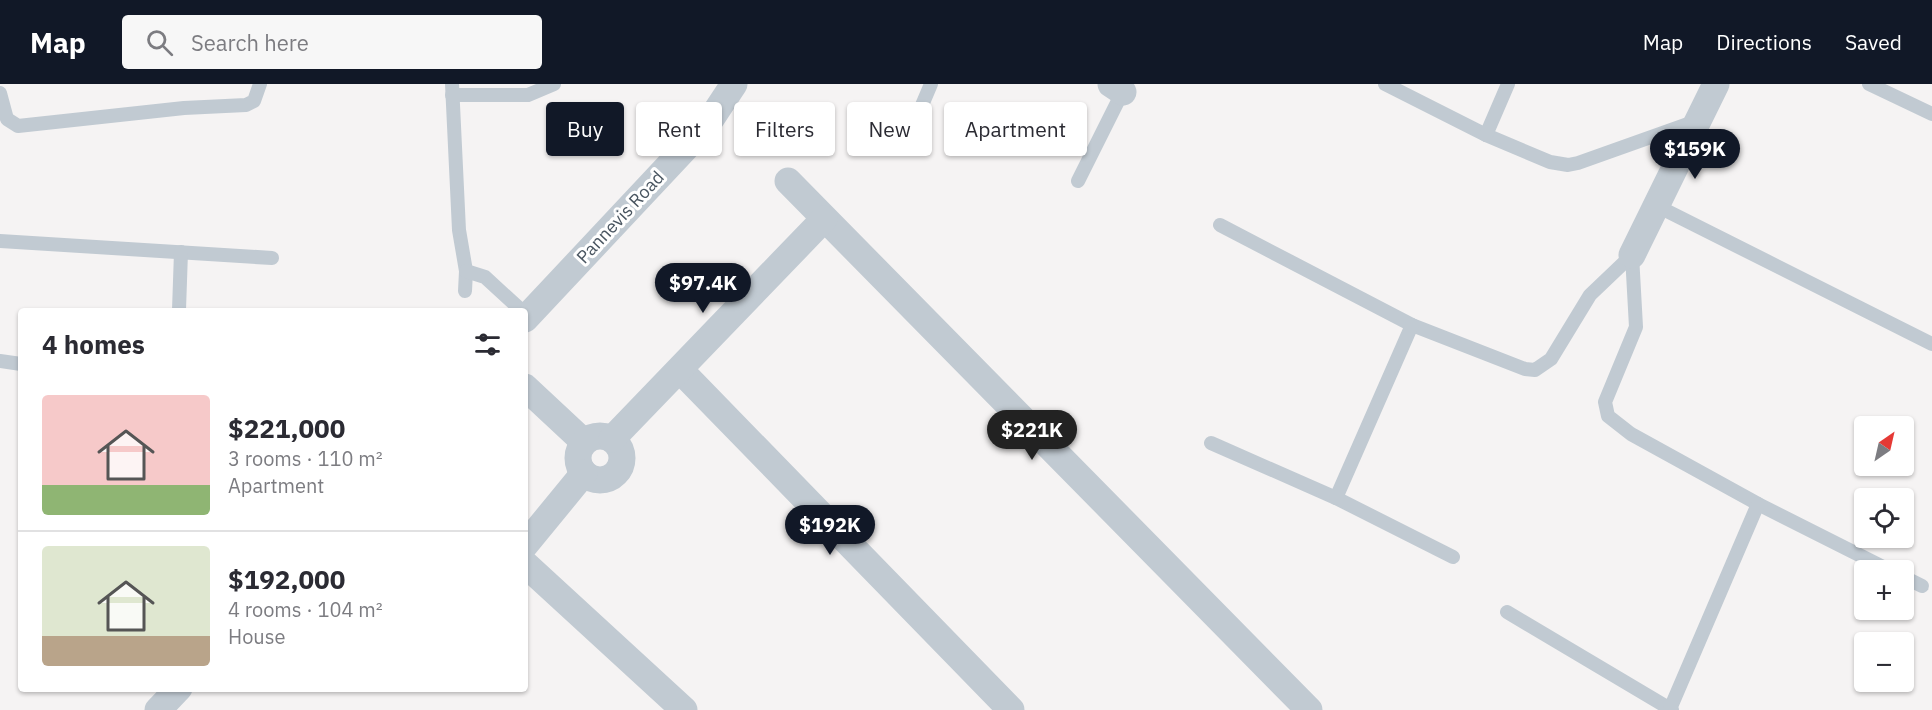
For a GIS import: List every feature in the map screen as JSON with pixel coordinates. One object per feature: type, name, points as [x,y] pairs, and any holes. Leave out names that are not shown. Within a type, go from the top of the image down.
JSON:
[{"type":"street","name":"Pannevis Road","points":[[528,312],[707,125],[734,84]]},
{"type":"street","points":[[1632,255],[1716,84]]},
{"type":"street","points":[[788,181],[1309,710]]},
{"type":"street","points":[[612,439],[681,371],[824,219]]},
{"type":"street","points":[[681,371],[1011,710]]},
{"type":"street","points":[[528,390],[584,442]]},
{"type":"street","points":[[593,436],[602,436],[612,439],[619,446],[622,456],[621,465],[615,474],[607,479],[597,480],[584,473],[577,460],[578,450],[584,442],[593,436]]},
{"type":"street","points":[[528,541],[584,473]]},
{"type":"street","points":[[528,567],[684,710]]},
{"type":"street","points":[[159,710],[175,692]]},
{"type":"lane","points":[[0,93],[7,119],[18,126],[184,108],[246,105],[254,101],[260,84]]},
{"type":"lane","points":[[465,291],[466,271],[459,230],[452,90],[528,94],[555,84]]},
{"type":"lane","points":[[924,102],[931,84]]},
{"type":"lane","points":[[1385,84],[1486,135],[1550,162],[1568,165],[1698,120]]},
{"type":"lane","points":[[1486,135],[1508,84]]},
{"type":"lane","points":[[1869,84],[1932,114]]},
{"type":"lane","points":[[1078,181],[1120,87]]},
{"type":"lane","points":[[1657,206],[1932,344]]},
{"type":"lane","points":[[1220,225],[1412,325],[1525,369],[1534,369],[1551,359],[1590,295],[1632,255]]},
{"type":"lane","points":[[0,241],[272,258]]},
{"type":"lane","points":[[179,308],[181,252]]},
{"type":"lane","points":[[1632,255],[1636,327],[1605,402],[1608,416],[1631,434],[1758,504],[1869,560]]},
{"type":"lane","points":[[466,271],[485,277],[518,308]]},
{"type":"lane","points":[[1336,498],[1412,325]]},
{"type":"lane","points":[[0,361],[18,364]]},
{"type":"lane","points":[[1210,443],[1336,498],[1453,557]]},
{"type":"lane","points":[[1507,612],[1671,709],[1758,504]]},
{"type":"lane","points":[[1914,582],[1922,586]]}]
